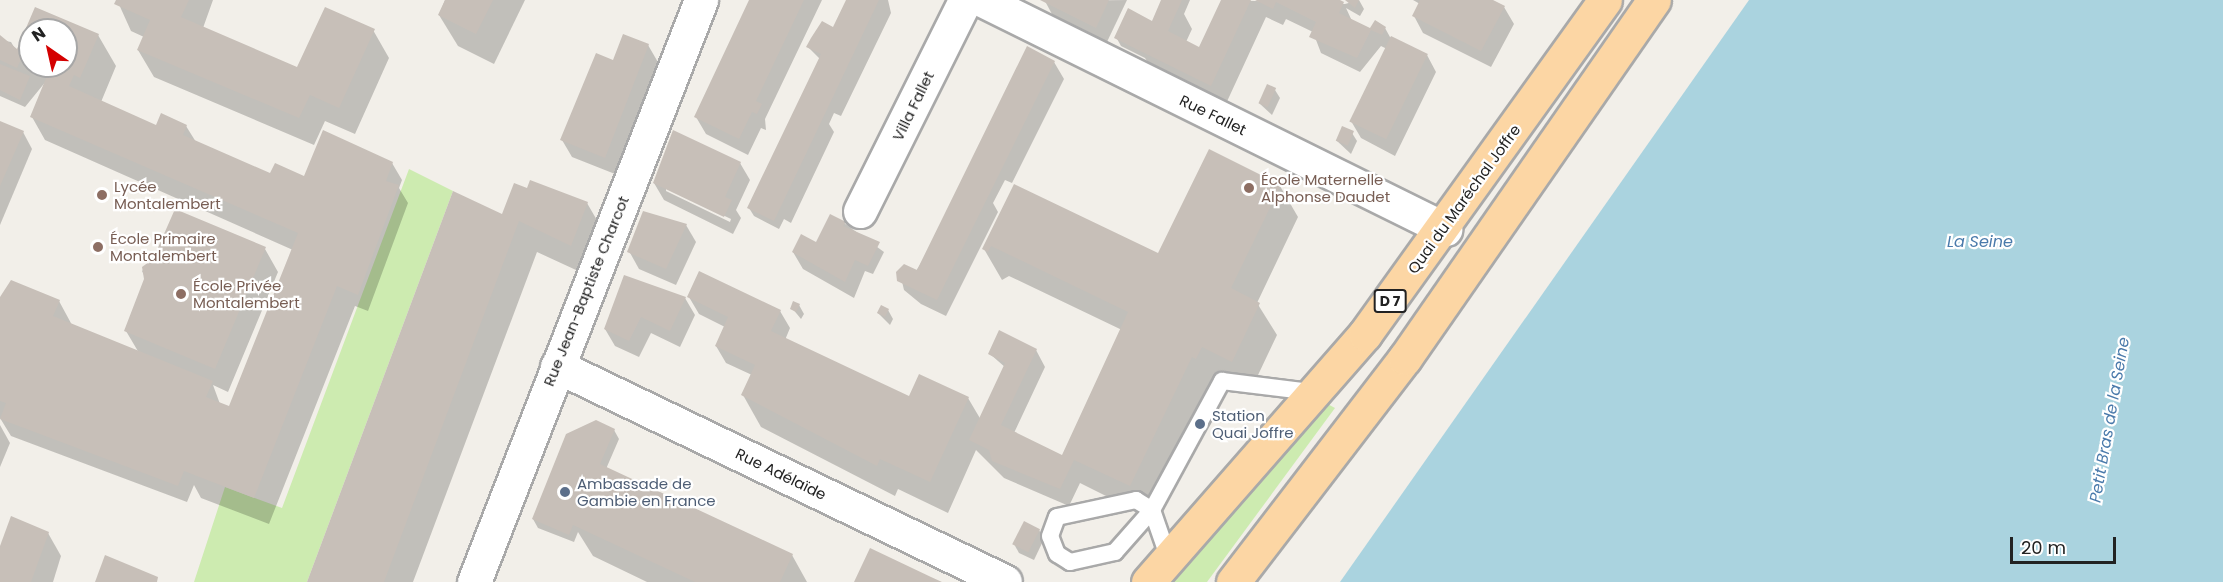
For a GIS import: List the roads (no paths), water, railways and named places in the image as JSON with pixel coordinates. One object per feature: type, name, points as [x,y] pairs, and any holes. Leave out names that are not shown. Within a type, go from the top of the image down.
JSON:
[{"type":"main road","name":"Quai du Maréchal Joffre","points":[[1159,570],[1312,392],[1444,229],[1605,0]]},
{"type":"main road","points":[[1233,582],[1405,358],[1654,0]]},
{"type":"street","name":"Rue Jean-Baptiste Charcot","points":[[474,582],[701,0]]},
{"type":"street","name":"Villa Fallet","points":[[860,211],[965,0]]},
{"type":"street","name":"Rue Fallet","points":[[982,0],[1444,229]]},
{"type":"street","name":"Rue Adélaïde","points":[[557,366],[1005,582]]},
{"type":"lane","points":[[1152,510],[1136,500],[1057,517],[1050,536],[1057,554],[1070,562],[1115,552],[1152,510],[1222,381],[1312,392]]},
{"type":"lane","points":[[1152,510],[1159,570]]},
{"type":"water","name":"La Seine","points":[[1749,0],[2223,0],[2223,582],[1340,582]]},
{"type":"place","name":"École Maternelle Alphonse Daudet","points":[[1249,188]]},
{"type":"place","name":"Lycée Montalembert","points":[[102,195]]},
{"type":"place","name":"École Primaire Montalembert","points":[[98,247]]},
{"type":"place","name":"École Privée Montalembert","points":[[181,294]]},
{"type":"place","name":"Station Quai Joffre","points":[[1200,424]]},
{"type":"place","name":"Ambassade de Gambie en France","points":[[565,492]]},
{"type":"water label","name":"Petit Bras de la Seine","points":[[2110,420]]}]
